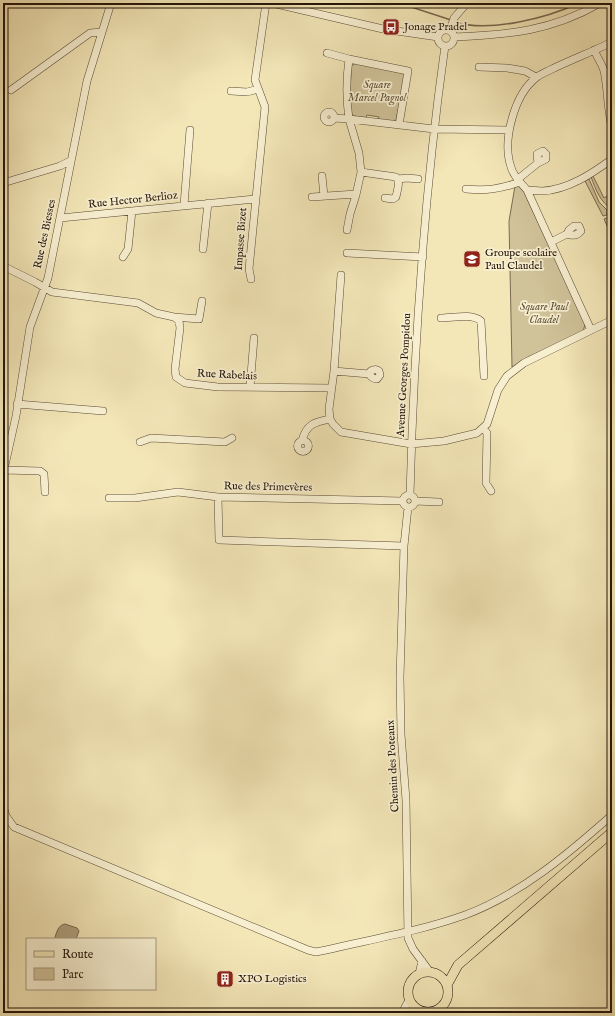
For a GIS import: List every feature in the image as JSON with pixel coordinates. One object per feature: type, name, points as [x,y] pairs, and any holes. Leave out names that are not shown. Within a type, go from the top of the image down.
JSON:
[{"type":"main road","points":[[458,965],[434,973],[419,974],[410,982],[408,988],[409,1000],[417,1010],[428,1012],[443,1009],[448,996],[447,984],[458,965],[612,832]]},
{"type":"main road","points":[[434,973],[441,977],[447,984]]},
{"type":"street","points":[[3,6],[8,3]]},
{"type":"street","name":"Rue des Biesses","points":[[45,492],[44,474],[40,471],[4,472],[30,327],[44,288],[60,218],[70,161],[87,81],[111,3]]},
{"type":"street","points":[[255,199],[266,107],[255,80],[266,3]]},
{"type":"street","points":[[272,3],[383,30],[438,37]]},
{"type":"street","points":[[451,24],[454,37],[451,44],[445,46],[439,42],[438,37],[442,30],[451,24],[467,3]]},
{"type":"street","points":[[454,37],[478,37],[521,32],[545,27],[570,18],[600,3]]},
{"type":"street","points":[[11,90],[90,33],[102,32]]},
{"type":"street","points":[[591,330],[527,190],[511,168],[508,154],[509,130],[514,112],[523,92],[536,77],[561,64],[612,42]]},
{"type":"street","name":"Avenue Georges Pompidou","points":[[412,498],[411,444],[423,257],[434,129],[445,46]]},
{"type":"street","points":[[594,50],[603,69],[607,87],[608,111],[612,127]]},
{"type":"street","points":[[327,53],[408,71],[399,125]]},
{"type":"street","points":[[347,230],[361,172],[359,153],[349,119],[346,100],[349,59]]},
{"type":"street","points":[[479,67],[507,68],[525,71],[536,77]]},
{"type":"street","points":[[231,91],[247,92],[258,88]]},
{"type":"street","points":[[334,118],[434,129],[509,130]]},
{"type":"street","points":[[184,205],[190,130]]},
{"type":"street","points":[[527,190],[543,191],[564,187],[586,176],[612,159]]},
{"type":"street","points":[[3,183],[60,166],[70,161]]},
{"type":"street","points":[[466,189],[483,191],[503,188],[519,180],[538,163]]},
{"type":"street","points":[[361,172],[396,177],[398,179],[418,179]]},
{"type":"street","points":[[322,176],[324,196]]},
{"type":"street","points":[[385,198],[393,199],[396,197],[399,182],[398,179]]},
{"type":"street","points":[[312,197],[356,194]]},
{"type":"street","name":"Rue Hector Berlioz","points":[[60,218],[255,199]]},
{"type":"street","name":"Impasse Bizet","points":[[251,279],[249,269],[255,199]]},
{"type":"street","points":[[203,249],[208,203]]},
{"type":"street","points":[[123,257],[128,249],[132,211]]},
{"type":"street","points":[[551,242],[567,234]]},
{"type":"street","points":[[347,253],[423,257]]},
{"type":"street","points":[[3,266],[52,292],[138,303],[156,313],[174,317],[199,319],[202,301]]},
{"type":"street","points":[[341,275],[334,371],[329,409],[330,419],[341,432],[411,444],[444,441],[477,433],[487,424],[498,390],[507,376],[524,363],[612,320]]},
{"type":"street","name":"Rue Rabelais","points":[[174,317],[179,321],[180,328],[175,369],[176,377],[185,383],[218,387],[332,388]]},
{"type":"street","points":[[441,318],[470,317],[477,318],[481,321],[484,376]]},
{"type":"street","points":[[250,388],[254,338]]},
{"type":"street","points":[[334,371],[369,374]]},
{"type":"street","points":[[17,404],[103,411]]},
{"type":"street","points":[[302,441],[305,432],[312,424],[317,421],[330,419]]},
{"type":"street","points":[[483,428],[487,434],[486,483],[491,491]]},
{"type":"street","points":[[140,442],[150,438],[225,442],[232,438]]},
{"type":"street","points":[[109,498],[135,498],[178,492],[218,497]]},
{"type":"street","name":"Rue des Primevères","points":[[404,546],[219,540],[218,497],[405,504]]},
{"type":"street","points":[[404,546],[405,497],[439,502]]},
{"type":"street","points":[[405,504],[413,506],[412,498]]},
{"type":"street","name":"Chemin des Poteaux","points":[[404,546],[400,677],[401,734],[406,800],[408,931],[409,942],[422,961],[434,973]]},
{"type":"street","points":[[3,806],[6,816],[14,827],[308,950],[316,952],[443,922],[490,904],[514,891],[552,865],[612,815]]},
{"type":"street","points":[[419,974],[422,961]]},
{"type":"street","points":[[402,1013],[409,1000]]},
{"type":"street","points":[[408,1013],[428,1012]]},
{"type":"green space","name":"Square Marcel Pagnol","points":[[357,62],[403,72],[405,79],[396,120],[393,122],[378,120],[379,117],[367,115],[366,118],[354,116],[351,113],[351,66]]},
{"type":"green space","points":[[593,176],[604,198],[612,193],[612,209],[604,203],[599,195],[591,177]]},
{"type":"green space","points":[[589,179],[599,202],[607,210],[607,215],[603,216],[585,181]]},
{"type":"green space","name":"Square Paul Claudel","points":[[515,186],[521,187],[524,192],[585,324],[583,332],[528,357],[512,367],[509,221]]},
{"type":"green space","points":[[612,216],[612,237],[604,219]]},
{"type":"shaded area","points":[[65,924],[77,928],[79,931],[76,938],[56,938],[58,929]]},
{"type":"waterway","points":[[399,3],[451,20]]},
{"type":"waterway","points":[[455,22],[484,26],[501,25],[535,19],[579,3]]},
{"type":"place","name":"Jonage Pradel","points":[[391,27]]},
{"type":"place","name":"Groupe scolaire Paul Claudel","points":[[472,259]]},
{"type":"place","name":"XPO Logistics","points":[[225,979]]}]
